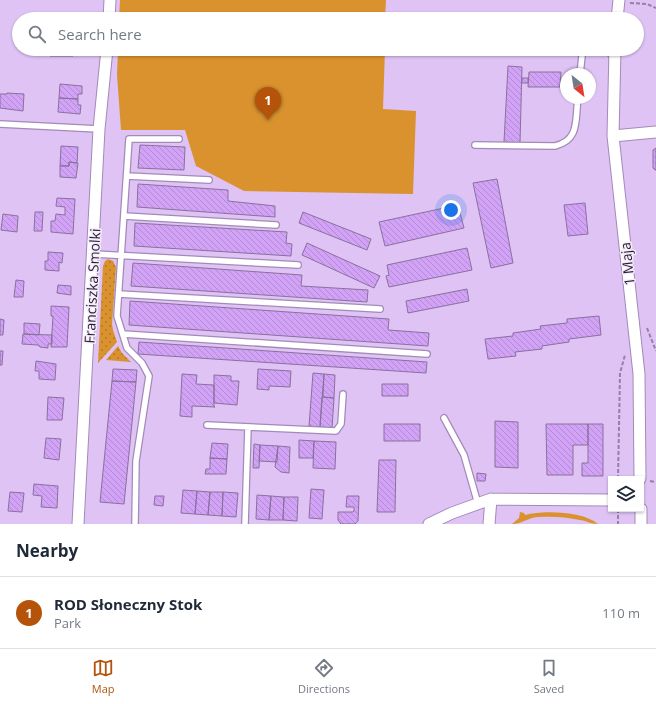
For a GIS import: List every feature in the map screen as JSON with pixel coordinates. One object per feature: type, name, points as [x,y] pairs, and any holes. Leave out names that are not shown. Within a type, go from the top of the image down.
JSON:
[{"type":"street","points":[[109,12],[110,0]]},
{"type":"street","points":[[618,12],[619,1]]},
{"type":"street","name":"Franciszka Smolki","points":[[78,524],[94,254],[99,129],[106,56]]},
{"type":"street","name":"1 Maja","points":[[614,56],[613,136],[639,374],[640,476]]},
{"type":"street","points":[[613,136],[656,132]]},
{"type":"street","points":[[489,524],[491,499]]},
{"type":"street","points":[[429,524],[452,513],[491,499],[608,500]]},
{"type":"street","points":[[641,512],[641,524]]},
{"type":"lane","points":[[581,68],[582,56]]},
{"type":"lane","points":[[475,145],[555,146],[564,144],[570,139],[574,132],[577,104]]},
{"type":"lane","points":[[0,124],[99,129]]},
{"type":"lane","points":[[136,524],[136,461],[149,376],[142,363],[127,348],[117,316],[126,176],[130,138],[180,139]]},
{"type":"lane","points":[[126,176],[209,180]]},
{"type":"lane","points":[[124,216],[276,225]]},
{"type":"lane","points":[[94,254],[298,265]]},
{"type":"lane","points":[[119,294],[380,309]]},
{"type":"lane","points":[[123,334],[427,354]]},
{"type":"lane","points":[[207,425],[336,431],[341,424],[343,394]]},
{"type":"lane","points":[[444,418],[464,455],[478,504]]},
{"type":"lane","points":[[245,524],[248,427]]},
{"type":"path","points":[[619,1],[647,4],[656,8]]},
{"type":"path","points":[[618,512],[618,524]]},
{"type":"shaded area","points":[[120,0],[386,0],[385,12],[119,12]]},
{"type":"shaded area","points":[[118,56],[385,56],[383,109],[416,111],[413,194],[244,191],[196,166],[185,130],[121,130],[117,75]]},
{"type":"shaded area","points":[[108,259],[113,261],[116,267],[112,324],[117,342],[98,363],[103,266],[105,261]]},
{"type":"shaded area","points":[[118,346],[122,353],[131,362],[106,360]]},
{"type":"shaded area","points":[[520,512],[524,513],[525,515],[542,512],[573,514],[583,516],[598,524],[570,518],[535,517],[512,524],[519,518]]},
{"type":"building","points":[[508,66],[522,67],[520,143],[504,142]]},
{"type":"building","points":[[529,72],[560,72],[560,87],[528,87]]},
{"type":"building","points":[[522,78],[528,78],[528,83],[522,83]]},
{"type":"building","points":[[60,84],[82,86],[82,94],[78,94],[78,99],[59,98]]},
{"type":"building","points":[[0,94],[24,94],[23,111],[0,108]]},
{"type":"building","points":[[59,98],[78,99],[78,105],[81,105],[80,114],[58,112]]},
{"type":"building","points":[[140,145],[185,147],[184,170],[138,168]]},
{"type":"building","points":[[61,146],[78,147],[77,163],[69,162],[69,166],[60,166]]},
{"type":"building","points":[[656,148],[655,170],[653,168],[653,150]]},
{"type":"building","points":[[69,162],[78,163],[76,178],[60,177],[60,166],[69,166]]},
{"type":"building","points":[[497,179],[513,263],[491,268],[473,183]]},
{"type":"building","points":[[138,184],[228,190],[228,201],[275,206],[275,217],[137,207]]},
{"type":"building","points":[[57,198],[75,199],[73,234],[51,232],[51,221],[55,221],[56,214],[65,215],[65,207],[56,206]]},
{"type":"building","points":[[585,203],[588,234],[568,236],[564,205]]},
{"type":"building","points":[[458,205],[464,228],[385,246],[379,222]]},
{"type":"building","points":[[35,212],[43,212],[42,231],[34,231]]},
{"type":"building","points":[[303,212],[371,239],[367,250],[299,223]]},
{"type":"building","points":[[3,214],[18,216],[17,232],[1,230]]},
{"type":"building","points":[[135,223],[287,232],[286,243],[292,244],[291,256],[134,246]]},
{"type":"building","points":[[307,243],[380,276],[374,288],[302,255]]},
{"type":"building","points":[[467,248],[472,270],[389,287],[386,276],[389,275],[387,265]]},
{"type":"building","points":[[48,252],[63,253],[62,263],[59,262],[59,271],[45,270],[45,261],[48,261]]},
{"type":"building","points":[[133,263],[302,275],[301,286],[368,290],[367,302],[131,286]]},
{"type":"building","points":[[16,280],[24,281],[23,297],[14,297]]},
{"type":"building","points":[[58,285],[71,286],[71,295],[57,293]]},
{"type":"building","points":[[467,289],[469,301],[408,313],[406,301]]},
{"type":"building","points":[[130,301],[389,319],[388,330],[429,333],[428,346],[129,325]]},
{"type":"building","points":[[51,306],[69,307],[67,347],[51,347],[53,316],[51,316]]},
{"type":"building","points":[[599,316],[601,335],[569,339],[569,342],[542,346],[542,349],[515,352],[516,356],[488,359],[485,339],[513,336],[513,333],[541,329],[540,326],[567,323],[567,319]]},
{"type":"building","points":[[0,319],[4,320],[3,335],[0,335]]},
{"type":"building","points":[[24,323],[40,324],[39,335],[24,334]]},
{"type":"building","points":[[23,334],[52,335],[52,344],[48,344],[48,348],[40,347],[38,345],[22,344]]},
{"type":"building","points":[[139,342],[427,362],[426,373],[138,354]]},
{"type":"building","points":[[0,351],[3,351],[2,365],[0,365]]},
{"type":"building","points":[[36,361],[56,364],[55,380],[39,379],[39,371],[35,371]]},
{"type":"building","points":[[113,369],[137,370],[136,382],[112,381]]},
{"type":"building","points":[[258,369],[291,371],[290,387],[269,386],[269,390],[257,389]]},
{"type":"building","points":[[313,373],[324,374],[320,427],[309,426]]},
{"type":"building","points":[[182,374],[197,375],[196,384],[214,385],[214,407],[192,406],[192,417],[180,416]]},
{"type":"building","points":[[324,374],[335,375],[334,398],[323,397]]},
{"type":"building","points":[[214,375],[231,376],[231,381],[239,381],[237,405],[214,403]]},
{"type":"building","points":[[112,381],[136,382],[124,504],[100,502]]},
{"type":"building","points":[[382,384],[408,384],[408,396],[382,396]]},
{"type":"building","points":[[48,397],[64,398],[62,420],[47,420]]},
{"type":"building","points":[[322,397],[334,398],[332,428],[320,427]]},
{"type":"building","points":[[495,421],[518,422],[518,468],[495,467]]},
{"type":"building","points":[[384,424],[420,424],[420,441],[384,441]]},
{"type":"building","points":[[546,424],[588,424],[588,445],[573,445],[573,475],[547,475]]},
{"type":"building","points":[[588,424],[603,424],[603,476],[582,476],[582,463],[588,463]]},
{"type":"building","points":[[46,438],[61,439],[59,460],[44,458]]},
{"type":"building","points":[[299,440],[314,441],[313,458],[299,458]]},
{"type":"building","points":[[314,441],[336,442],[335,469],[313,468]]},
{"type":"building","points":[[212,443],[228,444],[227,459],[210,458]]},
{"type":"building","points":[[254,444],[260,445],[259,468],[253,468]]},
{"type":"building","points":[[260,445],[278,446],[277,462],[259,461]]},
{"type":"building","points":[[278,446],[290,447],[289,473],[281,472],[275,467]]},
{"type":"building","points":[[210,458],[227,459],[226,474],[205,474],[206,469],[210,469]]},
{"type":"building","points":[[379,460],[396,460],[395,512],[377,512]]},
{"type":"building","points":[[477,473],[486,474],[485,481],[477,481]]},
{"type":"building","points":[[34,484],[58,486],[57,508],[41,507],[42,496],[33,495]]},
{"type":"building","points":[[311,489],[324,490],[322,519],[309,518]]},
{"type":"building","points":[[183,490],[197,491],[195,514],[181,513]]},
{"type":"building","points":[[197,491],[210,492],[208,515],[195,514]]},
{"type":"building","points":[[10,492],[24,493],[22,512],[8,511]]},
{"type":"building","points":[[210,492],[223,492],[222,516],[208,515]]},
{"type":"building","points":[[223,492],[238,493],[236,517],[222,516]]},
{"type":"building","points":[[257,495],[271,496],[269,520],[256,519]]},
{"type":"building","points":[[155,496],[164,496],[163,506],[154,505]]},
{"type":"building","points":[[271,496],[284,497],[283,520],[269,520]]},
{"type":"building","points":[[347,496],[359,496],[358,521],[355,524],[341,524],[338,520],[338,512],[354,511],[354,507],[346,507]]},
{"type":"building","points":[[284,497],[298,497],[297,521],[283,520]]},
{"type":"place","name":"ROD Słoneczny Stok","points":[[268,120]]}]
